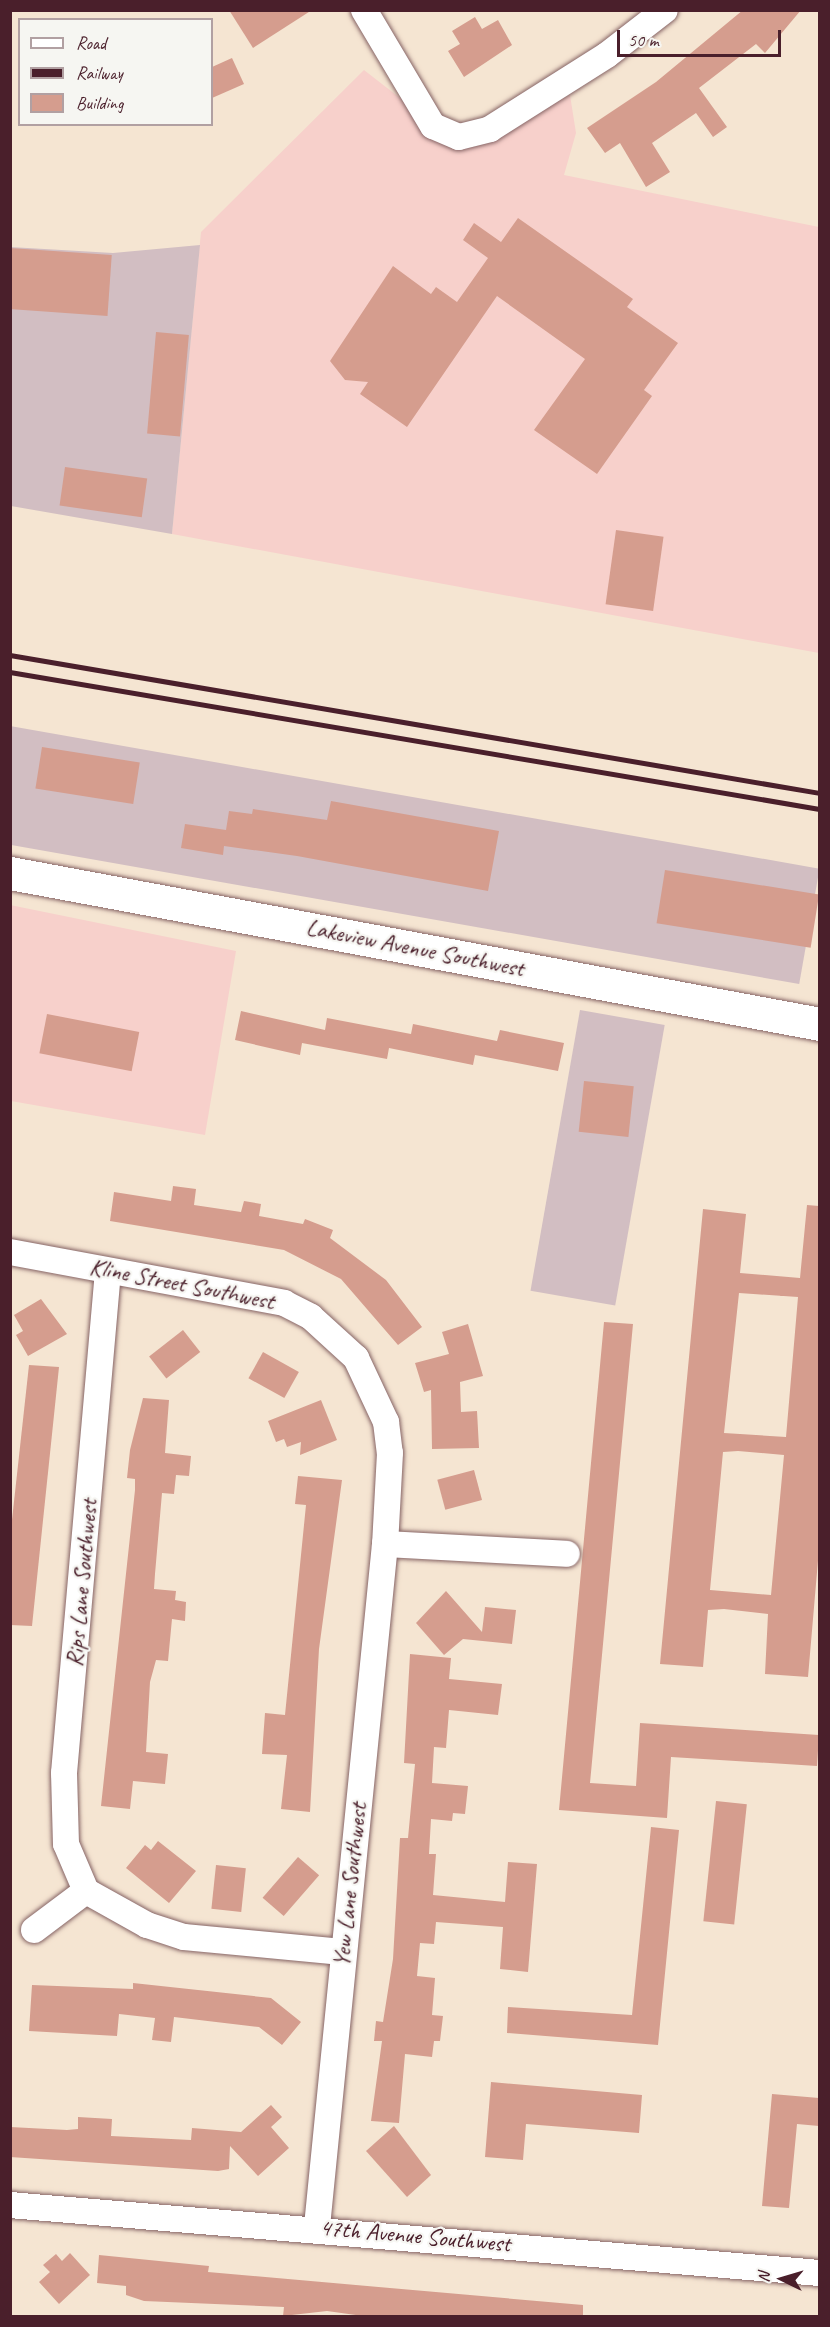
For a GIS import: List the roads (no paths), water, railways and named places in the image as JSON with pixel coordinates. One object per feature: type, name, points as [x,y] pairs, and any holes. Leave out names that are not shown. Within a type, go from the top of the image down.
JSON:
[{"type":"street","points":[[364,10],[427,119],[454,137],[490,129],[608,55],[665,10]]},
{"type":"street","name":"Lakeview Avenue Southwest","points":[[10,873],[819,1024]]},
{"type":"street","name":"Kline Street Southwest","points":[[10,1252],[284,1303],[336,1337],[368,1377],[386,1422],[390,1454],[386,1544]]},
{"type":"street","name":"Rips Lane Southwest","points":[[86,1891],[66,1844],[64,1773],[108,1271]]},
{"type":"street","points":[[386,1544],[567,1554]]},
{"type":"street","name":"Yew Lane Southwest","points":[[317,2227],[342,1952],[386,1544]]},
{"type":"street","points":[[34,1930],[86,1891],[147,1925],[184,1937],[342,1952]]},
{"type":"street","name":"47th Avenue Southwest","points":[[10,2205],[317,2227],[819,2273]]},
{"type":"railway","points":[[10,655],[820,793]]},
{"type":"railway","points":[[10,672],[820,809]]}]
